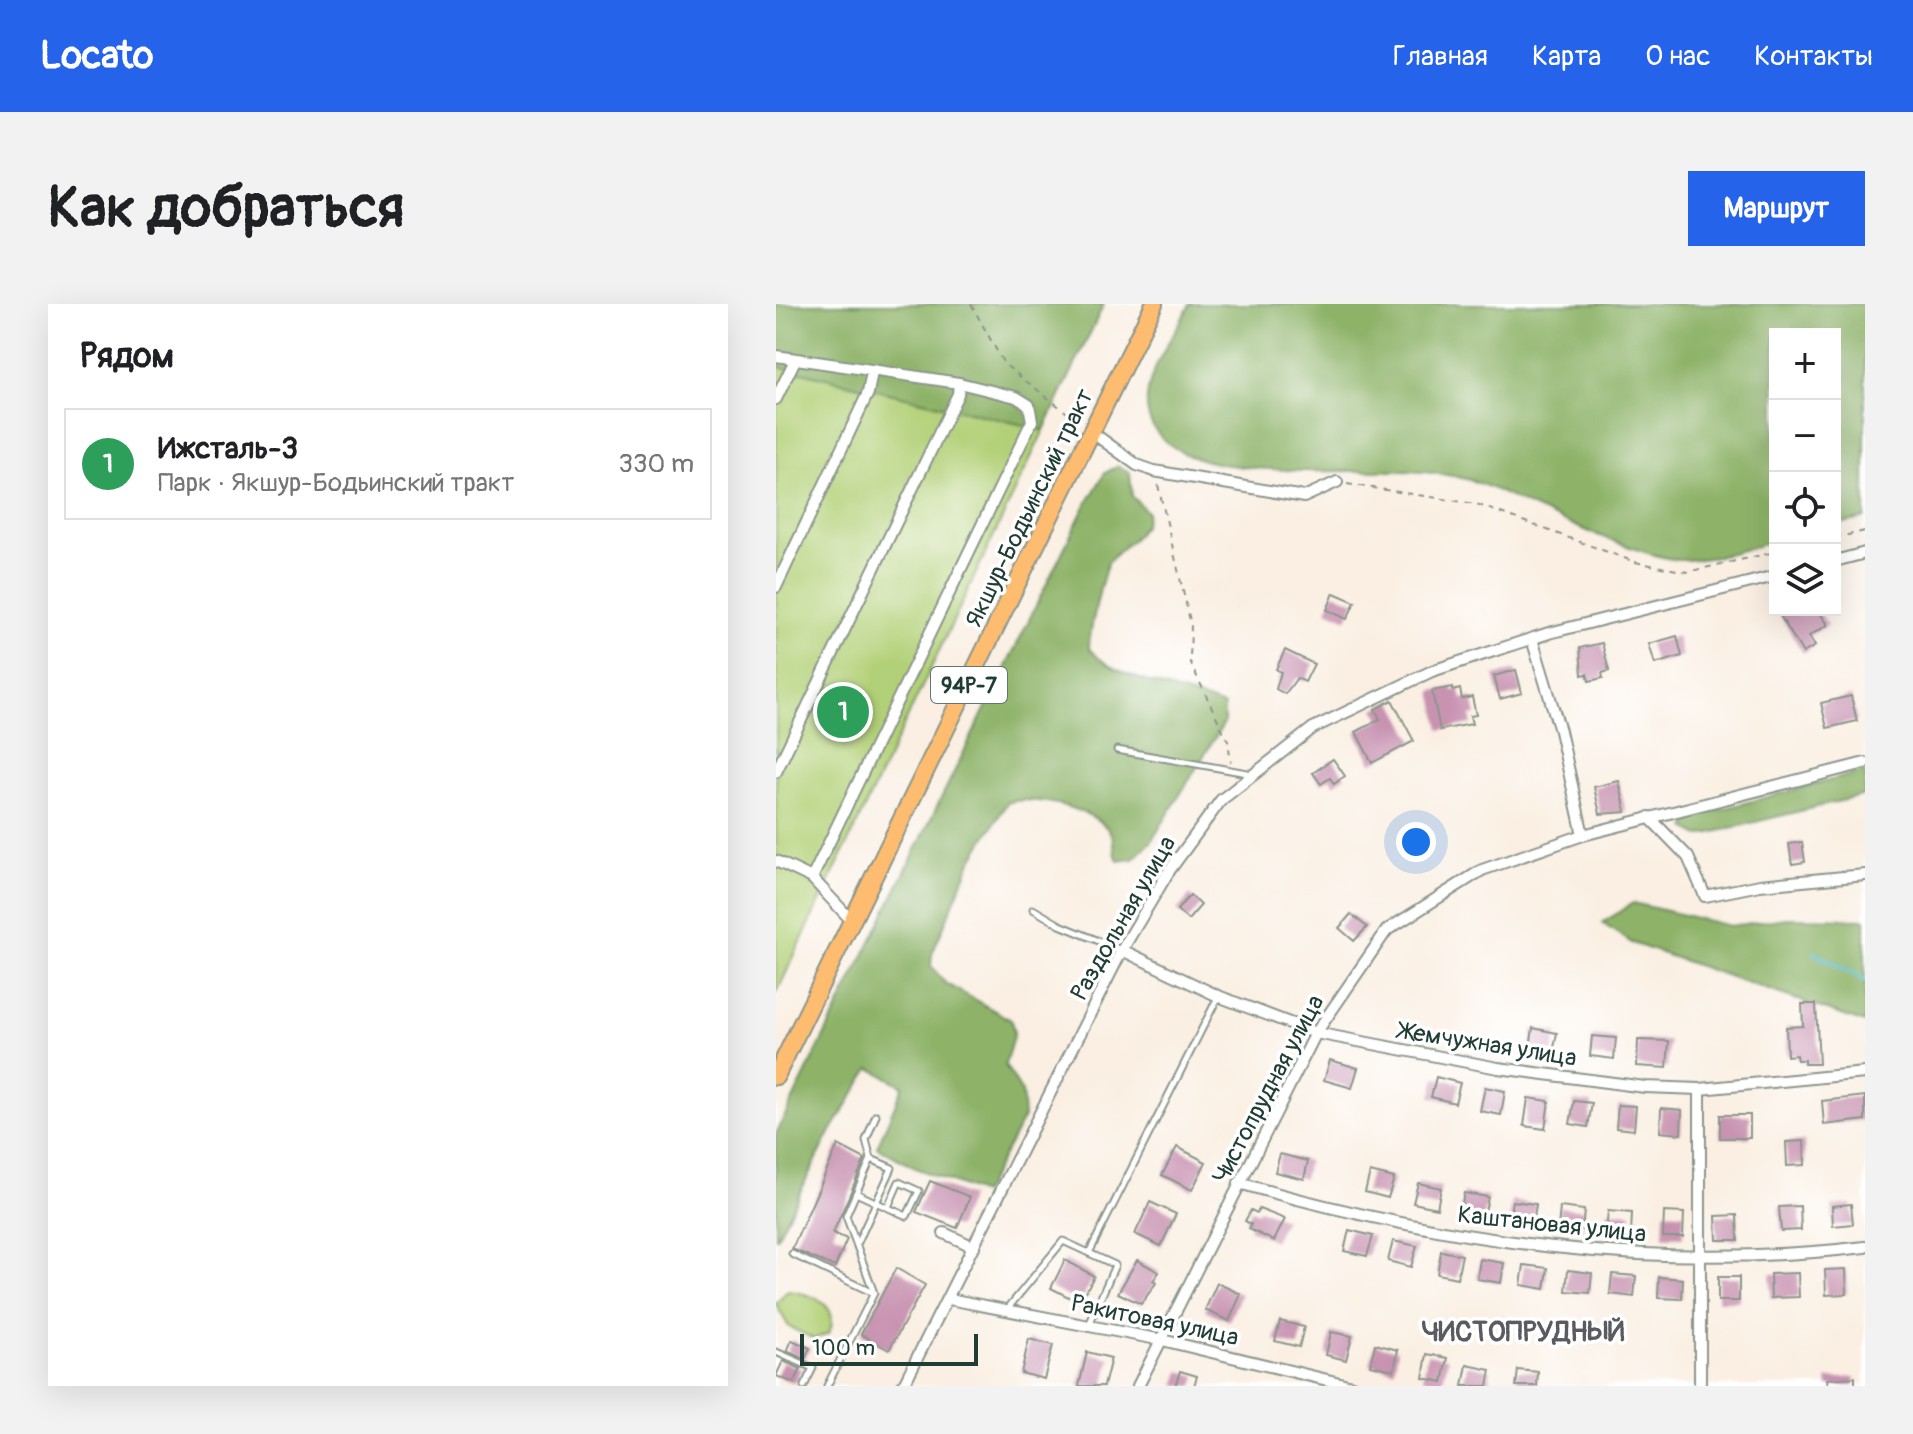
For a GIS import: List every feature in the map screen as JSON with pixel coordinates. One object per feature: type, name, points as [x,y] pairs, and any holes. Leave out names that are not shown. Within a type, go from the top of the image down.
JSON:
[{"type":"main road","name":"Якшур-Бодьинский тракт","points":[[776,1076],[1154,304]]},
{"type":"street","points":[[776,356],[959,383],[1016,397],[1029,405],[1032,421],[812,878]]},
{"type":"street","points":[[776,399],[795,360]]},
{"type":"street","points":[[776,587],[868,393],[872,372]]},
{"type":"street","points":[[776,772],[958,394],[959,383]]},
{"type":"street","points":[[1093,433],[1137,465],[1154,471],[1304,497],[1337,482]]},
{"type":"street","points":[[1841,559],[1865,553]]},
{"type":"street","name":"Раздольная улица","points":[[903,1386],[1122,950],[1169,871],[1221,800],[1313,728],[1432,671],[1532,639],[1769,578]]},
{"type":"street","points":[[1532,639],[1560,731],[1583,835]]},
{"type":"street","name":"Чистопрудная улица","points":[[1138,1386],[1316,1033],[1387,930],[1482,870],[1583,835],[1865,763]]},
{"type":"street","points":[[1649,817],[1688,857],[1705,896],[1760,885],[1865,875]]},
{"type":"street","points":[[776,861],[812,878],[852,921]]},
{"type":"street","name":"Жемчужная улица","points":[[1122,950],[1218,996],[1316,1033],[1550,1076],[1645,1087],[1700,1089],[1865,1073]]},
{"type":"street","points":[[1700,1089],[1700,1386]]},
{"type":"street","name":"Каштановая улица","points":[[1239,1183],[1400,1224],[1575,1251],[1700,1258],[1865,1247]]},
{"type":"street","points":[[944,1233],[974,1247]]},
{"type":"street","name":"Ракитовая улица","points":[[949,1299],[1162,1340],[1352,1386]]},
{"type":"lane","points":[[1117,750],[1253,775]]},
{"type":"lane","points":[[1033,909],[1060,925],[1122,950]]},
{"type":"lane","points":[[1089,1253],[1218,996]]},
{"type":"lane","points":[[827,1386],[874,1293],[846,1216],[871,1159],[866,1140],[876,1115]]},
{"type":"lane","points":[[858,1243],[892,1168],[871,1159]]},
{"type":"lane","points":[[856,1193],[907,1216],[919,1191],[899,1182],[888,1207]]},
{"type":"lane","points":[[1007,1310],[1063,1241],[1115,1265],[1089,1326]]},
{"type":"lane","points":[[792,1254],[874,1293]]},
{"type":"lane","points":[[776,1352],[813,1368],[804,1386]]},
{"type":"path","points":[[971,304],[1004,364],[1093,433]]},
{"type":"path","points":[[1154,471],[1191,625],[1190,662],[1228,741],[1233,771]]},
{"type":"path","points":[[1337,482],[1476,504],[1635,562],[1687,572],[1769,553]]},
{"type":"path","points":[[1841,537],[1865,531]]},
{"type":"green space","points":[[776,304],[1104,304],[1044,430],[776,366]]},
{"type":"green space","points":[[1190,304],[1865,304],[1865,518],[1841,524],[1841,328],[1769,328],[1769,543],[1692,560],[1666,558],[1609,540],[1466,479],[1422,472],[1252,468],[1216,463],[1182,452],[1156,431],[1148,416],[1150,383]]},
{"type":"green space","points":[[776,366],[1044,430],[776,994]]},
{"type":"green space","points":[[1118,466],[1130,473],[1132,496],[1147,512],[1138,534],[1106,567],[1089,648],[1100,659],[1133,676],[1224,706],[1224,723],[1151,842],[1134,859],[1118,861],[1112,836],[1105,826],[1081,811],[1048,802],[1018,801],[1007,803],[971,861],[932,954],[931,966],[945,983],[1011,1020],[1014,1033],[1005,1065],[1022,1092],[1024,1117],[982,1194],[915,1168],[877,1147],[903,1086],[870,1068],[831,1131],[776,1239],[776,1134],[1083,510],[1105,473]]},
{"type":"green space","points":[[1865,771],[1865,795],[1699,836],[1686,828],[1696,816]]},
{"type":"green space","points":[[1633,903],[1730,926],[1787,918],[1865,919],[1865,1023],[1632,943],[1602,923]]},
{"type":"green space","points":[[787,1291],[805,1294],[827,1307],[832,1323],[829,1333],[814,1339],[789,1327],[776,1304]]},
{"type":"building","points":[[1334,593],[1355,602],[1347,619],[1327,610]]},
{"type":"building","points":[[1780,616],[1822,616],[1828,625],[1809,636],[1815,646],[1803,653]]},
{"type":"building","points":[[1677,636],[1682,656],[1655,664],[1649,644]]},
{"type":"building","points":[[1602,643],[1609,671],[1602,673],[1603,678],[1589,681],[1587,674],[1582,675],[1580,648]]},
{"type":"building","points":[[1285,650],[1314,664],[1305,682],[1297,678],[1285,694],[1276,689],[1281,672],[1276,669]]},
{"type":"building","points":[[1516,670],[1522,693],[1500,699],[1494,676]]},
{"type":"building","points":[[1453,687],[1453,691],[1460,689],[1462,699],[1472,697],[1476,715],[1470,716],[1472,724],[1440,730],[1432,691]]},
{"type":"building","points":[[1851,696],[1857,721],[1827,728],[1821,703]]},
{"type":"building","points":[[1392,700],[1414,741],[1372,763],[1356,732],[1380,719],[1375,709]]},
{"type":"building","points":[[1333,759],[1345,776],[1334,784],[1330,778],[1321,784],[1313,773]]},
{"type":"building","points":[[1619,781],[1626,812],[1600,814],[1594,787]]},
{"type":"building","points":[[1802,842],[1805,862],[1792,864],[1789,844]]},
{"type":"building","points":[[1190,895],[1201,905],[1188,920],[1177,910]]},
{"type":"building","points":[[1351,914],[1367,927],[1354,941],[1339,928]]},
{"type":"building","points":[[1802,1004],[1816,1004],[1819,1064],[1804,1064],[1804,1060],[1797,1060],[1796,1055],[1787,1056],[1786,1027],[1803,1026]]},
{"type":"building","points":[[1533,1028],[1557,1033],[1553,1053],[1530,1048]]},
{"type":"building","points":[[1592,1036],[1616,1038],[1614,1059],[1590,1056]]},
{"type":"building","points":[[1638,1040],[1669,1041],[1667,1068],[1637,1066]]},
{"type":"building","points":[[1330,1060],[1358,1068],[1352,1088],[1324,1080]]},
{"type":"building","points":[[1436,1077],[1460,1083],[1455,1103],[1431,1097]]},
{"type":"building","points":[[1485,1087],[1505,1091],[1501,1115],[1480,1111]]},
{"type":"building","points":[[1865,1096],[1865,1120],[1824,1125],[1822,1101]]},
{"type":"building","points":[[1528,1098],[1549,1101],[1545,1129],[1524,1126]]},
{"type":"building","points":[[1574,1101],[1592,1103],[1588,1127],[1570,1124]]},
{"type":"building","points":[[1618,1105],[1636,1106],[1634,1130],[1616,1128]]},
{"type":"building","points":[[1661,1108],[1682,1110],[1681,1134],[1660,1132]]},
{"type":"building","points":[[1720,1115],[1750,1115],[1750,1138],[1720,1138]]},
{"type":"building","points":[[1804,1141],[1805,1165],[1787,1166],[1786,1142]]},
{"type":"building","points":[[838,1145],[865,1159],[833,1233],[847,1239],[835,1267],[792,1249]]},
{"type":"building","points":[[1177,1147],[1206,1162],[1192,1190],[1162,1175]]},
{"type":"building","points":[[1280,1154],[1308,1161],[1304,1179],[1275,1172]]},
{"type":"building","points":[[1370,1172],[1394,1178],[1388,1198],[1365,1192]]},
{"type":"building","points":[[930,1181],[970,1197],[957,1228],[916,1212]]},
{"type":"building","points":[[1418,1183],[1441,1188],[1437,1208],[1413,1203]]},
{"type":"building","points":[[1464,1193],[1488,1197],[1484,1217],[1460,1213]]},
{"type":"building","points":[[1512,1201],[1536,1204],[1533,1225],[1509,1222]]},
{"type":"building","points":[[1150,1202],[1176,1214],[1161,1246],[1135,1234]]},
{"type":"building","points":[[1851,1204],[1853,1224],[1833,1226],[1832,1206]]},
{"type":"building","points":[[1800,1206],[1801,1230],[1781,1231],[1779,1207]]},
{"type":"building","points":[[1560,1207],[1584,1210],[1582,1230],[1558,1228]]},
{"type":"building","points":[[1259,1209],[1285,1219],[1274,1241],[1249,1229],[1251,1224],[1245,1221],[1251,1210],[1257,1213]]},
{"type":"building","points":[[1608,1211],[1632,1213],[1631,1234],[1606,1232]]},
{"type":"building","points":[[1664,1212],[1684,1213],[1683,1237],[1663,1237]]},
{"type":"building","points":[[1737,1215],[1738,1240],[1717,1240],[1716,1216]]},
{"type":"building","points":[[1349,1230],[1373,1236],[1367,1256],[1344,1251]]},
{"type":"building","points":[[1393,1241],[1417,1246],[1411,1267],[1388,1261]]},
{"type":"building","points":[[1441,1251],[1462,1255],[1457,1278],[1437,1274]]},
{"type":"building","points":[[1480,1259],[1504,1263],[1501,1283],[1477,1279]]},
{"type":"building","points":[[1065,1260],[1094,1276],[1080,1303],[1051,1288]]},
{"type":"building","points":[[1137,1260],[1159,1272],[1153,1281],[1156,1283],[1141,1304],[1118,1293]]},
{"type":"building","points":[[1524,1265],[1548,1268],[1545,1289],[1521,1285]]},
{"type":"building","points":[[896,1268],[925,1285],[889,1350],[861,1334]]},
{"type":"building","points":[[1846,1269],[1847,1294],[1826,1295],[1825,1270]]},
{"type":"building","points":[[1568,1270],[1592,1273],[1590,1293],[1566,1291]]},
{"type":"building","points":[[1798,1273],[1799,1297],[1771,1298],[1770,1274]]},
{"type":"building","points":[[1612,1274],[1636,1276],[1634,1297],[1610,1294]]},
{"type":"building","points":[[1659,1277],[1683,1279],[1682,1299],[1658,1298]]},
{"type":"building","points":[[1718,1277],[1739,1277],[1739,1301],[1718,1301]]},
{"type":"building","points":[[1217,1283],[1241,1294],[1229,1321],[1205,1310]]},
{"type":"building","points":[[1280,1321],[1304,1327],[1299,1347],[1275,1341]]},
{"type":"building","points":[[1331,1332],[1352,1336],[1346,1360],[1326,1355]]},
{"type":"building","points":[[1029,1339],[1053,1345],[1044,1379],[1021,1373]]},
{"type":"building","points":[[792,1340],[810,1348],[805,1359],[787,1351]]},
{"type":"building","points":[[1375,1344],[1398,1350],[1394,1370],[1370,1365]]},
{"type":"building","points":[[1087,1352],[1111,1358],[1104,1386],[1079,1386]]},
{"type":"building","points":[[1427,1354],[1448,1358],[1443,1382],[1423,1378]]},
{"type":"building","points":[[783,1361],[801,1369],[794,1383],[776,1376]]},
{"type":"building","points":[[1467,1365],[1491,1370],[1488,1386],[1463,1386]]},
{"type":"building","points":[[1518,1370],[1538,1372],[1537,1386],[1516,1386]]},
{"type":"building","points":[[1180,1371],[1197,1376],[1194,1386],[1175,1386]]},
{"type":"building","points":[[1855,1377],[1855,1386],[1828,1386],[1827,1379]]},
{"type":"waterway","points":[[1814,953],[1865,980]]},
{"type":"place","name":"Ижсталь-3","points":[[843,712]]},
{"type":"district","name":"ЧИСТОПРУДНЫЙ","points":[[1523,1331]]}]
